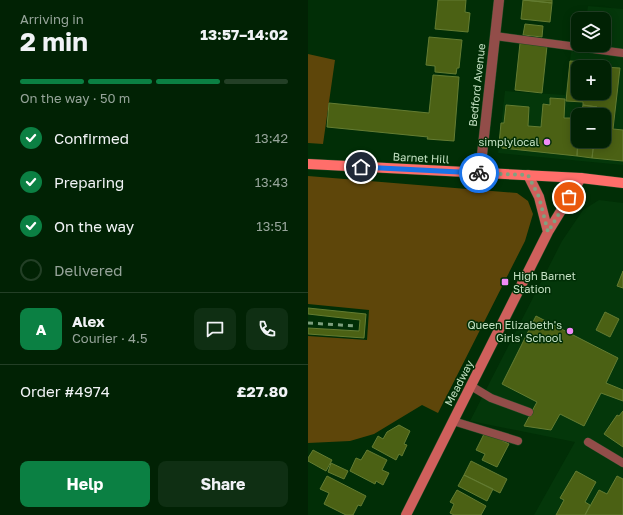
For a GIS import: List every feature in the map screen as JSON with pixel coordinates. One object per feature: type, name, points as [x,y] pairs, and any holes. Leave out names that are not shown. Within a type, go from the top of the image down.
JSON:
[{"type":"main road","name":"Barnet Hill","points":[[308,164],[581,178],[623,183]]},
{"type":"street","name":"Bedford Avenue","points":[[480,173],[499,0]]},
{"type":"street","points":[[528,175],[539,197],[548,232]]},
{"type":"street","name":"Meadway","points":[[406,515],[548,232],[581,178]]},
{"type":"lane","points":[[495,36],[623,53]]},
{"type":"lane","points":[[471,386],[491,398],[529,412]]},
{"type":"lane","points":[[453,421],[518,441]]},
{"type":"lane","points":[[588,442],[623,462]]},
{"type":"shaded area","points":[[588,6],[623,9],[623,165],[498,153],[505,91],[565,95],[571,52],[611,52],[611,12],[587,12]]},
{"type":"shaded area","points":[[308,54],[335,60],[323,144],[308,143]]},
{"type":"shaded area","points":[[308,176],[517,193],[528,201],[533,214],[525,241],[438,413],[422,405],[374,434],[350,441],[308,443],[308,336],[367,340],[369,310],[308,304]]},
{"type":"shaded area","name":"Queen Elizabeth's Girls' School","points":[[599,200],[623,203],[623,515],[534,515],[575,442],[470,421],[562,241],[583,210]]},
{"type":"building","points":[[438,0],[466,0],[465,12],[470,13],[468,32],[435,29]]},
{"type":"building","points":[[523,0],[552,3],[550,22],[521,19]]},
{"type":"building","points":[[524,0],[552,0],[552,3]]},
{"type":"building","points":[[525,24],[543,26],[542,37],[523,35]]},
{"type":"building","points":[[429,37],[462,40],[459,68],[457,68],[456,74],[435,72],[435,66],[426,65]]},
{"type":"building","points":[[520,43],[547,46],[542,93],[515,90]]},
{"type":"building","points":[[570,61],[571,100],[611,100],[611,67],[620,68],[613,129],[623,130],[623,161],[592,158],[593,148],[611,148],[611,108],[597,108],[583,105],[583,102],[566,101]]},
{"type":"building","points":[[433,75],[459,77],[454,141],[327,127],[329,103],[429,113]]},
{"type":"building","points":[[550,98],[565,99],[564,118],[571,118],[571,148],[577,148],[577,156],[502,148],[499,144],[501,123],[504,123],[506,105],[529,107],[528,126],[541,127],[543,104],[550,105]]},
{"type":"building","points":[[583,105],[597,107],[597,108],[582,108]]},
{"type":"building","points":[[578,148],[593,148],[592,158],[577,156]]},
{"type":"building","points":[[623,271],[623,288],[617,286]]},
{"type":"building","points":[[308,308],[366,314],[364,338],[308,334],[308,328],[359,331],[360,320],[308,314]]},
{"type":"building","points":[[605,312],[619,319],[610,337],[596,330]]},
{"type":"building","points":[[536,316],[618,358],[606,383],[623,390],[623,401],[601,393],[584,426],[560,414],[551,430],[524,426],[537,402],[502,384]]},
{"type":"building","points":[[623,411],[623,447],[604,434],[617,415],[619,416]]},
{"type":"building","points":[[399,425],[410,431],[404,444],[407,445],[402,456],[399,454],[396,460],[372,447],[378,436],[383,439],[387,432]]},
{"type":"building","points":[[485,432],[509,444],[497,467],[482,460],[485,454],[476,450]]},
{"type":"building","points":[[313,450],[332,460],[326,471],[308,461],[308,458]]},
{"type":"building","points":[[367,450],[387,460],[382,470],[389,473],[383,485],[376,481],[375,484],[350,471],[356,458],[361,460]]},
{"type":"building","points":[[471,461],[507,479],[500,493],[464,475]]},
{"type":"building","points":[[331,463],[348,471],[344,479],[328,472]]},
{"type":"building","points":[[576,471],[596,482],[585,502],[590,505],[585,515],[556,515],[564,500],[560,498]]},
{"type":"building","points":[[464,475],[493,489],[487,501],[458,486]]},
{"type":"building","points":[[327,476],[366,496],[361,506],[358,505],[353,515],[346,515],[324,504],[329,493],[320,489]]},
{"type":"building","points":[[617,476],[623,479],[623,515],[585,515],[599,490],[607,494]]},
{"type":"building","points":[[457,490],[486,506],[481,515],[454,515],[450,513],[454,504],[450,502]]},
{"type":"railway","points":[[308,323],[357,326]]},
{"type":"way so far","points":[[479,173],[528,175],[539,197],[548,232],[569,197]]},
{"type":"place","name":"simplylocal","points":[[547,142]]},
{"type":"place","name":"High Barnet Station","points":[[505,282]]},
{"type":"place","name":"Queen Elizabeth's Girls' School","points":[[570,331]]},
{"type":"route","points":[[361,167],[479,173]]}]
